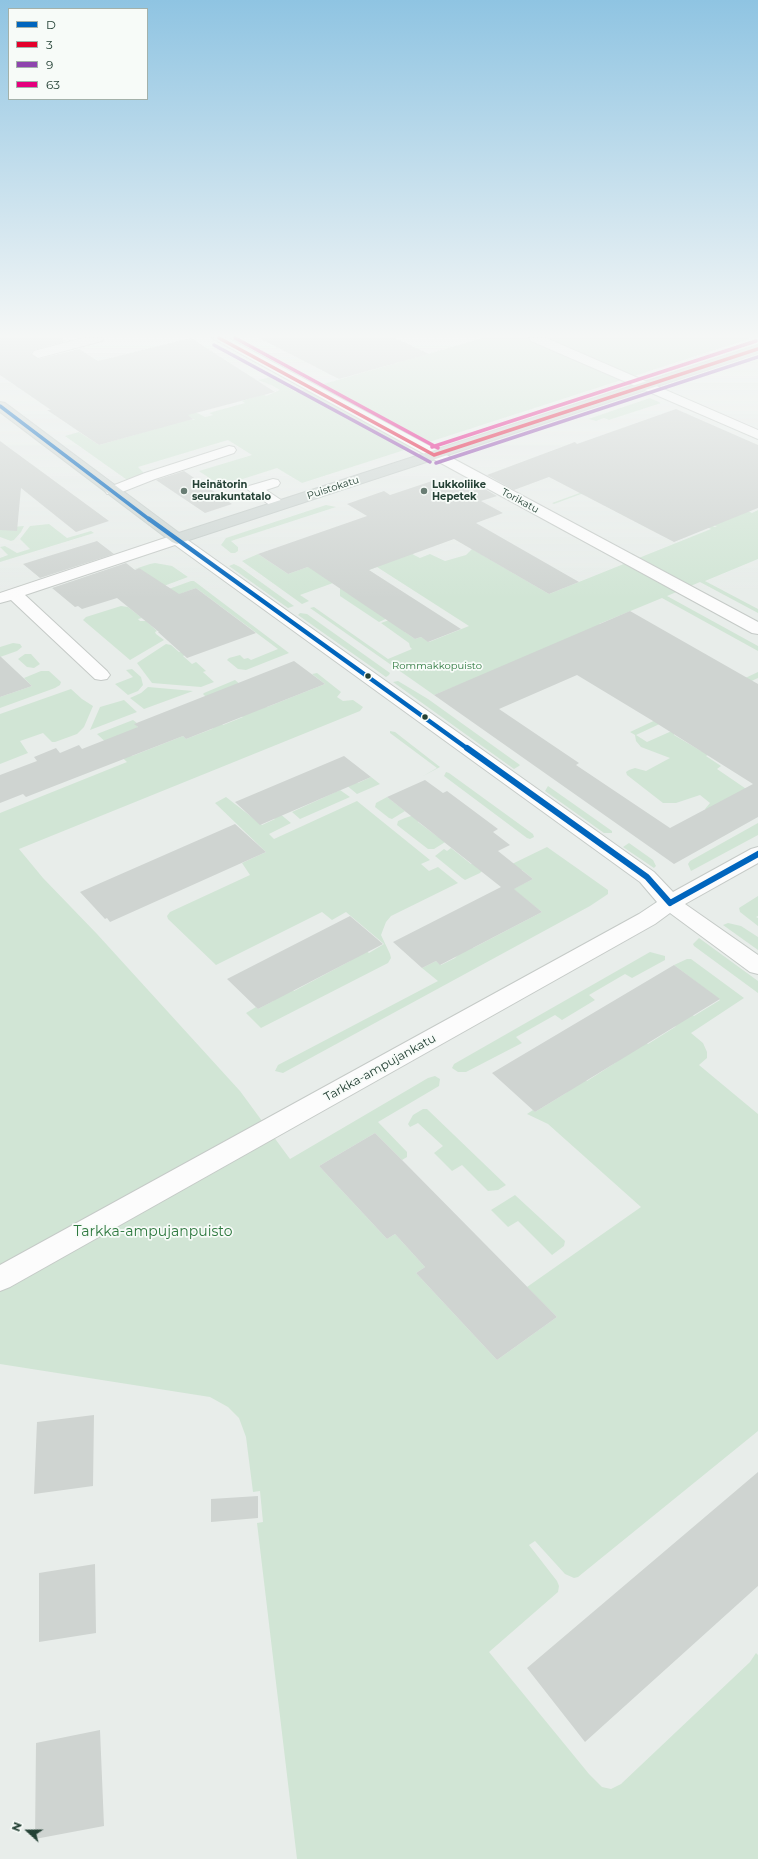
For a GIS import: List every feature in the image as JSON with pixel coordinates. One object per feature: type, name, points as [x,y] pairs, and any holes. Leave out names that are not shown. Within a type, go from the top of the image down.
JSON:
[{"type":"main road","points":[[25,425],[177,539]]},
{"type":"main road","name":"Puistokatu","points":[[177,539],[526,425]]},
{"type":"street","name":"Torikatu","points":[[378,425],[758,629]]},
{"type":"street","points":[[734,425],[758,435]]},
{"type":"street","points":[[112,491],[150,476],[229,450]]},
{"type":"street","points":[[273,483],[254,489],[279,506]]},
{"type":"street","points":[[177,539],[647,877],[670,903],[758,966]]},
{"type":"street","name":"Puistokatu","points":[[7,596],[177,539]]},
{"type":"street","points":[[7,596],[101,676]]},
{"type":"street","name":"Tarkka-ampujankatu","points":[[0,1279],[647,919],[670,903],[758,854]]},
{"type":"green space","points":[[170,425],[483,425],[302,483],[277,468],[221,486],[199,471],[252,455],[228,440],[138,467],[145,474],[130,482],[65,436],[79,432],[99,445]]},
{"type":"green space","name":"Rommakkopuisto","points":[[674,453],[682,457],[678,458],[685,462],[676,466],[670,463],[654,469],[676,479],[684,480],[713,494],[710,497],[737,510],[744,509],[752,513],[758,510],[758,559],[705,581],[758,609],[758,613],[700,582],[667,596],[758,646],[758,651],[662,598],[599,624],[679,671],[651,684],[658,688],[655,695],[638,694],[556,644],[481,676],[488,684],[472,691],[461,684],[434,695],[310,608],[314,607],[388,659],[412,649],[409,643],[381,623],[392,619],[410,630],[405,632],[415,639],[421,637],[429,642],[469,626],[377,567],[300,595],[309,601],[302,604],[242,561],[258,554],[288,574],[376,543],[358,532],[365,529],[360,525],[364,524],[386,537],[421,525],[440,537],[406,549],[414,555],[420,558],[430,554],[445,561],[466,555],[472,549],[549,594],[711,529],[696,521],[700,520],[717,527],[687,512],[696,508],[704,512],[713,508],[702,503],[685,510],[644,490],[662,483],[691,496],[697,492],[648,469],[554,504],[552,503],[602,485],[587,477],[582,478],[568,471],[590,463],[588,461],[595,459],[617,470],[629,466],[638,470],[643,468],[631,462],[618,469],[597,458],[616,454],[623,455],[637,462],[644,459],[651,461]]},
{"type":"green space","points":[[326,505],[336,507],[231,541],[238,547],[238,551],[235,553],[231,553],[221,545],[226,538]]},
{"type":"green space","points":[[49,524],[67,538],[91,531],[94,533],[0,562],[0,558],[8,555],[0,547],[5,546],[17,553],[30,549],[20,539],[30,526]]},
{"type":"green space","points":[[24,526],[14,540],[11,541],[0,537],[0,528]]},
{"type":"green space","points":[[155,563],[172,566],[188,577],[153,590],[139,568],[55,595],[150,564]]},
{"type":"green space","points":[[234,564],[294,606],[288,608],[229,566]]},
{"type":"green space","points":[[194,581],[289,653],[246,670],[238,669],[227,660],[229,658],[240,655],[244,659],[248,658],[251,660],[278,649],[196,588],[172,597],[155,594]]},
{"type":"green space","points":[[340,587],[390,617],[379,622],[340,596]]},
{"type":"green space","points":[[121,606],[128,607],[142,618],[138,619],[140,621],[146,621],[157,631],[155,632],[156,634],[164,640],[130,660],[83,620],[86,617]]},
{"type":"green space","points":[[300,613],[307,614],[390,673],[389,675],[386,677],[298,615]]},
{"type":"green space","points":[[13,643],[20,644],[22,647],[17,651],[0,657],[0,647]]},
{"type":"green space","points":[[166,644],[171,645],[179,652],[194,646],[199,649],[183,656],[192,664],[196,662],[206,671],[203,672],[214,682],[201,687],[152,683],[137,663]]},
{"type":"green space","points":[[25,654],[31,654],[40,664],[34,668],[27,667],[18,659]]},
{"type":"green space","points":[[132,669],[141,677],[143,685],[138,691],[128,695],[115,684],[133,677],[126,670]]},
{"type":"green space","points":[[41,671],[49,671],[61,682],[60,685],[0,708],[0,697],[32,686],[24,678]]},
{"type":"green space","points":[[758,672],[758,678],[636,735],[647,742],[674,730],[674,735],[701,751],[752,726],[742,737],[706,756],[721,766],[717,769],[758,797],[736,829],[705,809],[710,803],[700,795],[676,803],[663,803],[627,775],[626,772],[629,770],[635,768],[646,771],[670,758],[641,747],[636,741],[635,735],[630,732]]},
{"type":"green space","name":"Tarkka-ampujanpuisto","points":[[317,673],[341,692],[337,697],[343,701],[353,700],[363,707],[360,711],[19,849],[43,878],[97,934],[240,1091],[290,1159],[428,1078],[435,1076],[440,1079],[439,1086],[378,1122],[407,1152],[407,1157],[402,1160],[375,1133],[319,1166],[387,1239],[395,1234],[425,1267],[416,1273],[497,1360],[557,1317],[527,1287],[641,1207],[548,1124],[527,1114],[533,1110],[535,1112],[566,1093],[580,1075],[587,1081],[615,1063],[641,1038],[648,1044],[675,1027],[686,1010],[694,1016],[720,1000],[674,965],[687,959],[691,959],[744,998],[691,1033],[703,1043],[707,1052],[707,1058],[699,1065],[758,1114],[758,1431],[578,1577],[574,1578],[565,1574],[535,1541],[529,1545],[557,1581],[559,1586],[558,1592],[489,1652],[589,1774],[602,1787],[611,1789],[621,1784],[750,1662],[756,1653],[758,1655],[758,1859],[297,1859],[257,1523],[263,1522],[260,1491],[253,1492],[246,1437],[239,1418],[228,1407],[210,1397],[0,1364],[0,813],[127,762],[97,734],[133,720],[137,723],[135,724],[138,727],[119,745],[132,756],[183,736],[186,739],[212,729],[220,721],[223,725],[243,717],[205,696],[203,694],[204,693],[235,680],[267,707],[325,684],[312,674]]},
{"type":"green space","points":[[398,681],[428,699],[520,765],[514,769],[393,682]]},
{"type":"green space","points":[[148,687],[193,691],[144,709],[130,698],[141,693]]},
{"type":"green space","points":[[71,689],[93,706],[84,727],[77,734],[55,742],[52,742],[43,733],[20,741],[28,753],[0,764],[0,714]]},
{"type":"green space","points":[[124,700],[137,712],[90,730],[100,707]]},
{"type":"green space","points":[[390,731],[395,732],[440,767],[423,776],[437,768],[390,733]]},
{"type":"green space","points":[[446,772],[533,834],[534,837],[530,839],[527,838],[444,776]]},
{"type":"green space","points":[[371,777],[380,784],[357,794],[345,784],[355,780],[358,783]]},
{"type":"green space","points":[[548,786],[612,831],[612,833],[604,833],[545,791]]},
{"type":"green space","points":[[340,790],[350,797],[300,819],[292,812]]},
{"type":"green space","points":[[226,797],[262,825],[275,819],[272,816],[279,813],[291,823],[269,834],[274,839],[357,801],[430,860],[421,864],[429,871],[438,867],[458,883],[391,916],[386,922],[381,935],[391,958],[388,963],[261,1028],[246,1013],[256,1007],[258,1009],[273,1001],[289,986],[294,991],[350,961],[363,948],[369,953],[384,944],[346,912],[332,920],[322,912],[216,965],[168,919],[167,916],[170,912],[250,875],[242,863],[266,852],[215,803]]},
{"type":"green space","points":[[387,797],[405,811],[392,819],[375,807],[376,803]]},
{"type":"green space","points":[[417,814],[418,822],[438,837],[444,834],[450,839],[434,849],[428,849],[397,825],[398,821]]},
{"type":"green space","points":[[758,823],[758,835],[691,871],[688,864],[690,861]]},
{"type":"green space","points":[[629,843],[653,860],[656,866],[654,868],[623,847]]},
{"type":"green space","points":[[547,847],[608,890],[608,894],[590,906],[283,1073],[275,1071],[278,1065],[438,981],[422,968],[436,961],[441,965],[455,958],[468,944],[473,948],[542,912],[513,889],[533,879],[522,870],[518,871],[510,865]]},
{"type":"green space","points":[[451,848],[471,864],[477,861],[484,869],[480,873],[465,880],[435,856],[444,849],[447,851]]},
{"type":"green space","points":[[758,896],[758,916],[756,917],[758,918],[758,926],[740,912],[739,908]]},
{"type":"green space","points":[[728,923],[741,926],[758,937],[758,950],[723,925]]},
{"type":"green space","points":[[699,938],[758,981],[758,993],[694,946],[693,944]]},
{"type":"green space","points":[[650,952],[665,956],[665,960],[632,978],[625,974],[589,995],[595,1000],[562,1020],[555,1015],[516,1037],[522,1043],[466,1072],[458,1072],[452,1068],[454,1064]]},
{"type":"green space","points":[[423,1109],[427,1109],[506,1185],[498,1190],[488,1191],[462,1165],[452,1171],[434,1153],[443,1146],[418,1123],[410,1127],[408,1124],[413,1115]]},
{"type":"green space","points":[[515,1195],[565,1241],[564,1246],[552,1255],[518,1221],[508,1227],[491,1210]]},
{"type":"building","points":[[69,425],[172,425],[99,445]]},
{"type":"building","points":[[631,425],[712,425],[758,445],[758,508],[674,542],[549,477],[514,490],[487,475],[575,442],[577,444]]},
{"type":"building","points":[[0,441],[109,521],[76,532],[21,488],[17,531],[0,530]]},
{"type":"building","name":"Heinätorin seurakuntatalo","points":[[184,471],[232,504],[205,513],[156,480]]},
{"type":"building","points":[[432,481],[446,489],[471,481],[497,496],[481,501],[503,513],[476,523],[579,582],[549,594],[454,539],[369,570],[461,629],[428,642],[421,637],[415,639],[308,567],[288,574],[258,554],[367,516],[347,504],[384,491],[390,495]]},
{"type":"building","points":[[97,541],[114,554],[40,578],[23,564]]},
{"type":"building","points":[[126,563],[135,570],[139,568],[179,594],[196,588],[256,633],[187,658],[159,632],[117,598],[82,609],[78,606],[75,607],[52,588]]},
{"type":"building","points":[[630,611],[758,684],[758,817],[674,864],[434,695]],"holes":[[[577,675],[753,784],[670,828],[576,765],[579,763],[499,709]]]},
{"type":"building","points":[[0,656],[32,686],[0,697]]},
{"type":"building","points":[[294,661],[325,684],[186,739],[183,736],[26,797],[23,794],[0,803],[0,775],[37,761],[34,757],[56,748],[60,753],[79,745],[82,749],[138,727],[134,724]]},
{"type":"building","points":[[344,756],[371,777],[260,825],[235,802]]},
{"type":"building","points":[[425,780],[443,793],[447,791],[498,829],[493,832],[510,845],[498,851],[533,879],[514,889],[542,912],[440,965],[436,961],[422,968],[393,942],[501,887],[387,797]]},
{"type":"building","points":[[235,824],[266,852],[110,922],[107,918],[105,919],[80,892]]},
{"type":"building","points":[[350,916],[383,944],[258,1009],[227,979]]},
{"type":"building","points":[[674,965],[720,999],[535,1112],[492,1073]]},
{"type":"building","points":[[375,1133],[557,1317],[497,1360],[416,1273],[425,1267],[395,1234],[387,1239],[319,1166]]},
{"type":"building","points":[[94,1415],[93,1486],[34,1494],[37,1422]]},
{"type":"building","points":[[758,1472],[758,1586],[585,1742],[527,1668]]},
{"type":"building","points":[[258,1496],[258,1518],[211,1522],[211,1499]]},
{"type":"building","points":[[95,1564],[96,1633],[39,1642],[39,1573]]},
{"type":"building","points":[[100,1730],[104,1826],[35,1839],[36,1743]]},
{"type":"transit line","name":"D","points":[[25,425],[153,522],[647,877],[670,903]]},
{"type":"transit line","name":"9","points":[[361,425],[430,462]]},
{"type":"transit line","name":"3","points":[[378,425],[434,455]]},
{"type":"transit line","name":"63","points":[[395,425],[438,448]]},
{"type":"transit line","name":"63","points":[[432,447],[500,425]]},
{"type":"transit line","name":"3","points":[[434,455],[526,425]]},
{"type":"transit line","name":"9","points":[[436,463],[552,425]]},
{"type":"transit line","name":"D","points":[[670,903],[758,854]]},
{"type":"place","name":"Heinätorin seurakuntatalo","points":[[184,491]]},
{"type":"place","name":"Lukkoliike Hepetek","points":[[424,491]]}]
